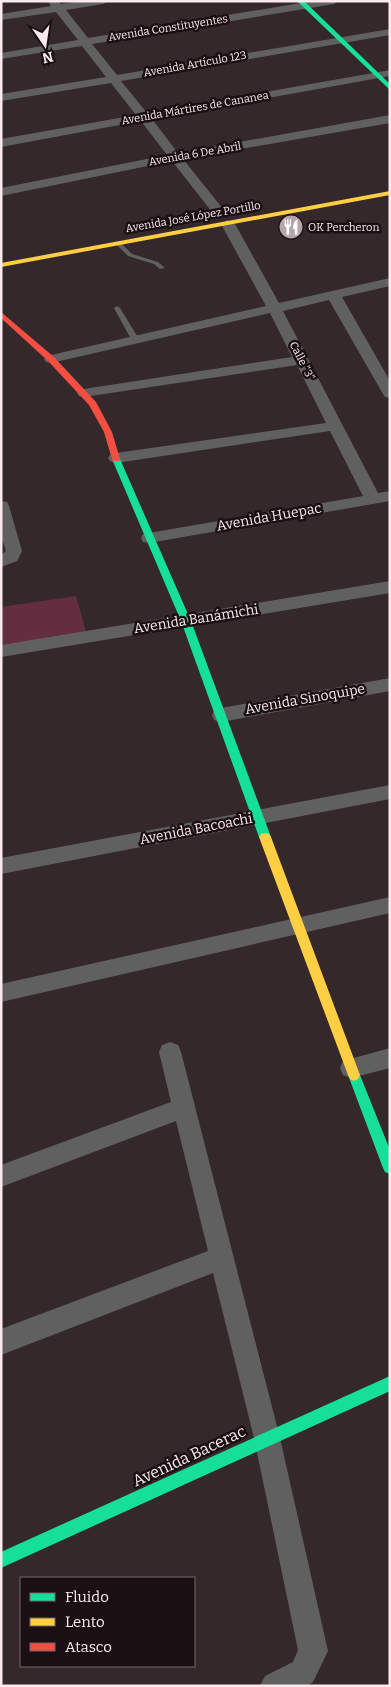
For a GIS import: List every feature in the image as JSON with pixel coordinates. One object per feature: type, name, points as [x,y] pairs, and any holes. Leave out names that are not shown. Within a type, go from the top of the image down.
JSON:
[{"type":"street","points":[[1,17],[56,5],[103,1]]},
{"type":"street","name":"Avenida Constituyentes","points":[[1,56],[303,4],[334,1]]},
{"type":"street","points":[[303,4],[390,88]]},
{"type":"street","points":[[56,5],[217,209]]},
{"type":"street","name":"Avenida Artículo 123","points":[[1,98],[390,32]]},
{"type":"street","name":"Avenida Mártires de Cananea","points":[[1,142],[390,73]]},
{"type":"street","name":"Avenida 6 De Abril","points":[[1,192],[175,158],[390,120]]},
{"type":"street","name":"Avenida José López Portillo","points":[[1,265],[390,193]]},
{"type":"street","name":"Calle \"3\"","points":[[228,224],[274,307],[373,500]]},
{"type":"street","points":[[51,359],[390,282]]},
{"type":"street","points":[[333,294],[384,375],[390,394]]},
{"type":"street","points":[[1,314],[51,359],[84,393],[100,416],[149,538],[186,621],[297,926],[390,1168]]},
{"type":"street","points":[[84,393],[301,360]]},
{"type":"street","points":[[116,458],[336,426]]},
{"type":"street","name":"Avenida Huepac","points":[[149,538],[390,496]]},
{"type":"street","points":[[1,506],[14,551],[11,557],[1,562]]},
{"type":"street","name":"Avenida Banámichi","points":[[1,650],[390,587]]},
{"type":"street","name":"Avenida Sinoquipe","points":[[221,714],[390,684]]},
{"type":"street","name":"Avenida Bacoachi","points":[[1,866],[390,792]]},
{"type":"street","points":[[1,993],[390,905]]},
{"type":"street","points":[[170,1052],[267,1438],[313,1650],[303,1672],[275,1686]]},
{"type":"street","points":[[350,1068],[390,1058]]},
{"type":"street","points":[[1,1176],[185,1107]]},
{"type":"street","points":[[1,1342],[221,1258]]},
{"type":"street","name":"Avenida Bacerac","points":[[1,1560],[390,1383]]},
{"type":"lane","points":[[119,244],[130,255],[156,263],[162,268]]},
{"type":"lane","points":[[117,308],[135,339]]},
{"type":"shaded area","points":[[76,596],[86,632],[1,645],[1,607]]},
{"type":"traffic: fast","points":[[300,1],[390,88]]},
{"type":"traffic: fast","points":[[116,459],[186,621],[265,837]]},
{"type":"traffic: fast","points":[[354,1075],[390,1168]]},
{"type":"traffic: fast","points":[[1,1560],[390,1383]]},
{"type":"traffic: slow","points":[[1,265],[390,193]]},
{"type":"traffic: slow","points":[[265,837],[354,1075]]},
{"type":"traffic: jam","points":[[1,314],[51,359],[93,404],[108,432],[116,459]]},
{"type":"place","name":"OK Percheron","points":[[291,227]]}]
